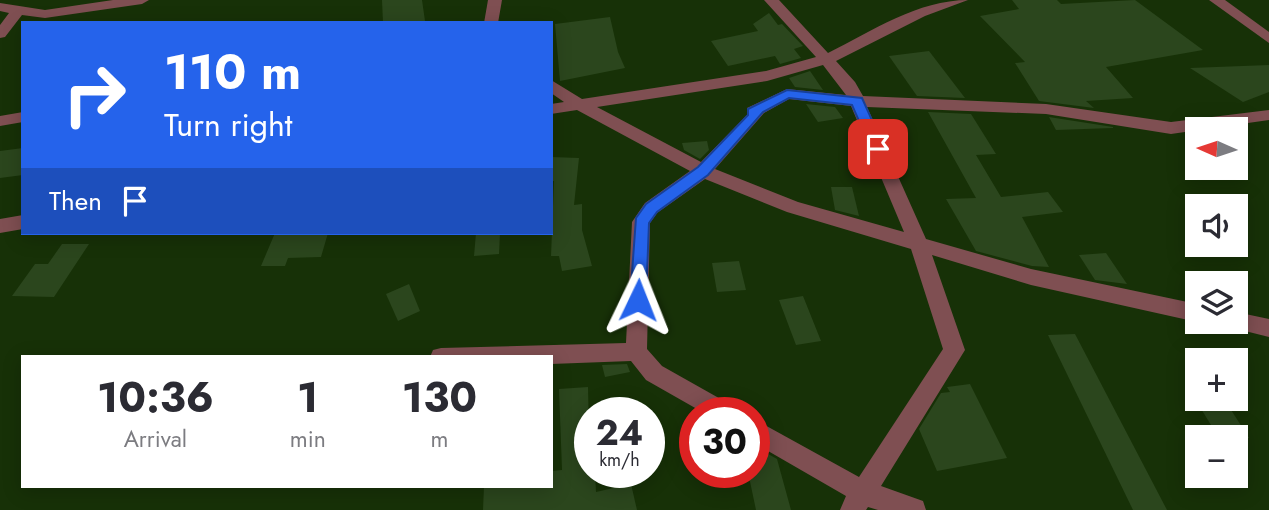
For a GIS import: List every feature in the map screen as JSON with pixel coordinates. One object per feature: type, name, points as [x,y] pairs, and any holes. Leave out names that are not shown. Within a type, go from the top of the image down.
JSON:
[{"type":"street","points":[[0,7],[45,14],[142,0]]},
{"type":"street","points":[[491,21],[495,0]]},
{"type":"street","points":[[771,0],[850,85],[919,245],[954,350],[858,501]]},
{"type":"street","points":[[924,0],[943,6]]},
{"type":"street","points":[[553,109],[767,76],[828,59],[905,20],[961,0]]},
{"type":"street","points":[[1216,0],[1269,40]]},
{"type":"street","points":[[0,34],[18,11]]},
{"type":"street","points":[[553,86],[579,104],[703,171],[793,207],[1031,277],[1185,310]]},
{"type":"street","points":[[696,397],[654,373],[636,352],[641,222],[651,208],[703,171],[757,114],[753,112],[787,94],[858,101],[1046,109],[1171,128],[1269,115]]},
{"type":"street","points":[[0,121],[21,117]]},
{"type":"street","points":[[0,226],[21,222]]},
{"type":"street","points":[[1248,324],[1269,328]]},
{"type":"street","points":[[519,355],[636,352]]},
{"type":"street","points":[[770,441],[858,501],[914,510]]},
{"type":"building","points":[[382,0],[422,0],[425,21],[383,21]]},
{"type":"building","points":[[1012,0],[1057,0],[1061,4],[1135,0],[1203,50],[1106,67],[1133,98],[1086,101],[1094,108],[1039,101],[1015,63],[1025,62],[980,16],[1019,9]]},
{"type":"building","points":[[769,13],[778,25],[782,24],[803,46],[794,49],[801,58],[780,64],[775,56],[728,66],[711,41],[758,31],[753,24]]},
{"type":"building","points":[[610,17],[618,52],[625,68],[560,81],[555,24]]},
{"type":"building","points":[[929,51],[965,98],[917,96],[889,56]]},
{"type":"building","points":[[1269,65],[1269,92],[1243,102],[1190,68]]},
{"type":"building","points":[[810,71],[823,90],[795,87],[789,78]]},
{"type":"building","points":[[806,104],[835,107],[843,118],[818,122]]},
{"type":"building","points":[[928,112],[971,114],[996,154],[976,155],[1001,197],[1048,192],[1063,212],[1022,217],[1049,267],[1032,266],[976,251],[946,199],[976,198]]},
{"type":"building","points":[[1049,117],[1113,127],[1113,128],[1056,130]]},
{"type":"building","points":[[707,141],[709,150],[700,159],[684,150],[682,143]]},
{"type":"building","points":[[21,148],[21,175],[0,178],[0,151]]},
{"type":"building","points":[[553,157],[579,158],[574,205],[582,204],[582,230],[592,266],[562,271],[559,256],[551,256]]},
{"type":"building","points":[[831,187],[852,187],[859,216],[835,210]]},
{"type":"building","points":[[274,235],[327,235],[321,257],[288,258],[285,266],[261,266]]},
{"type":"building","points":[[476,235],[500,235],[499,254],[474,256]]},
{"type":"building","points":[[62,244],[89,244],[54,297],[12,296],[35,264],[48,264]]},
{"type":"building","points":[[1106,253],[1127,284],[1095,280],[1079,255]]},
{"type":"building","points":[[739,261],[746,290],[717,292],[712,263]]},
{"type":"building","points":[[409,284],[420,311],[398,321],[386,294]]},
{"type":"building","points":[[803,296],[821,341],[796,345],[779,300]]},
{"type":"building","points":[[1075,334],[1167,510],[1133,510],[1048,335]]},
{"type":"building","points":[[627,364],[630,372],[605,377],[602,365]]},
{"type":"building","points":[[970,384],[1007,458],[937,471],[919,429],[941,393],[950,392],[947,387]]},
{"type":"building","points":[[588,387],[588,397],[574,397],[574,488],[596,488],[596,492],[632,488],[637,510],[483,510],[484,488],[553,488],[553,471],[562,470],[559,389]]},
{"type":"building","points":[[1202,411],[1232,411],[1241,425],[1211,425]]},
{"type":"building","points":[[770,455],[777,459],[791,510],[756,510],[751,488],[770,488]]},
{"type":"route","points":[[638,300],[641,222],[651,208],[703,171],[757,114],[753,112],[787,94],[858,101],[878,149]]}]
